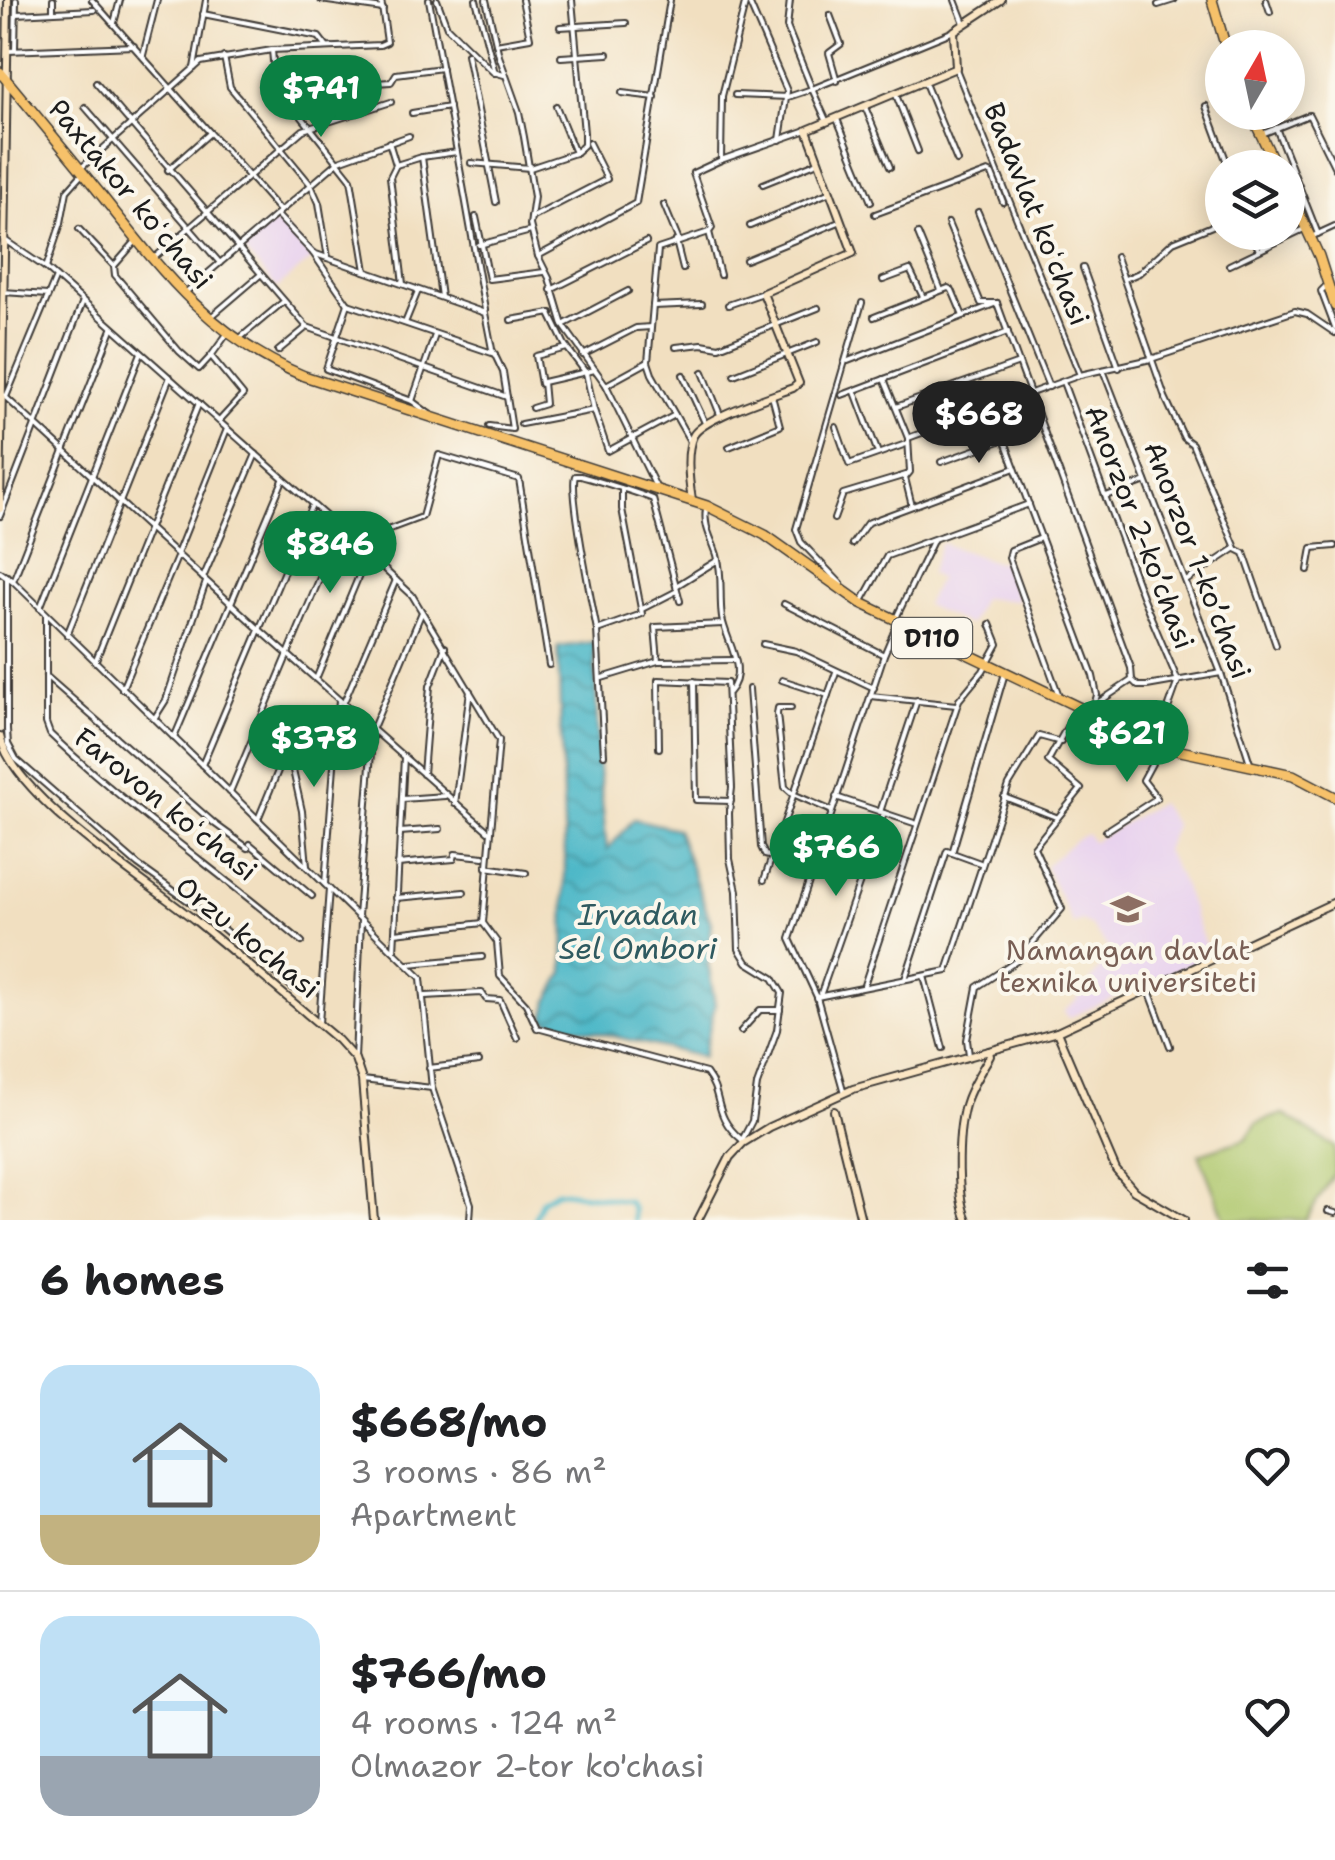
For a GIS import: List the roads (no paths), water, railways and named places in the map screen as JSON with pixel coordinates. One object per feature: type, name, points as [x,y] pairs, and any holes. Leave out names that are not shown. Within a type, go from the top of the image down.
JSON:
[{"type":"main road","points":[[0,512],[4,395],[3,75],[11,51],[8,0]]},
{"type":"main road","points":[[692,500],[691,443],[696,432],[799,382],[764,293],[851,256],[854,250],[807,130],[956,68],[954,30],[1001,0]]},
{"type":"main road","points":[[1212,0],[1221,30]]},
{"type":"main road","name":"Paxtakor koʻchasi","points":[[3,75],[182,295],[232,338],[304,376],[654,488]]},
{"type":"main road","points":[[1259,130],[1269,150]]},
{"type":"main road","points":[[1305,220],[1328,284],[1326,304]]},
{"type":"main road","name":"D110","points":[[654,488],[707,506],[765,535],[858,601],[897,621],[1060,699],[1094,709],[1159,744],[1293,775],[1335,797]]},
{"type":"main road","name":"Orzu kochasi","points":[[0,736],[2,750],[42,799],[319,1025],[355,1059],[362,1080],[374,1220]]},
{"type":"main road","points":[[698,1220],[724,1166],[742,1142],[769,1126],[840,1094],[1056,1032],[1335,902]]},
{"type":"main road","points":[[1056,1032],[1116,1170],[1134,1191],[1184,1220]]},
{"type":"main road","points":[[967,1220],[962,1207],[961,1138],[967,1099],[989,1051]]},
{"type":"main road","points":[[834,1111],[840,1094]]},
{"type":"main road","points":[[819,1104],[834,1111],[860,1220]]},
{"type":"street","points":[[16,0],[11,51],[134,46]]},
{"type":"street","points":[[53,0],[53,11]]},
{"type":"street","points":[[92,0],[249,175],[348,304],[496,354]]},
{"type":"street","points":[[114,22],[120,0]]},
{"type":"street","points":[[143,55],[156,0]]},
{"type":"street","points":[[194,68],[206,0]]},
{"type":"street","points":[[321,0],[383,9]]},
{"type":"street","points":[[46,268],[66,191],[113,140],[194,68],[202,62],[272,50],[380,45],[387,42],[381,0]]},
{"type":"street","points":[[429,0],[457,152],[490,280],[546,272]]},
{"type":"street","points":[[437,0],[446,27],[495,73],[504,75]]},
{"type":"street","points":[[476,0],[495,73]]},
{"type":"street","points":[[486,0],[504,75],[519,112],[534,197],[531,231],[538,256],[563,324],[606,384],[654,488],[630,491]]},
{"type":"street","points":[[496,44],[530,38],[522,0]]},
{"type":"street","points":[[471,164],[530,168],[575,154],[584,143],[572,0]]},
{"type":"street","points":[[538,256],[633,207],[638,200],[670,0]]},
{"type":"street","points":[[747,0],[788,97],[780,140]]},
{"type":"street","points":[[721,160],[722,96],[747,0]]},
{"type":"street","points":[[790,0],[786,27],[826,122]]},
{"type":"street","points":[[954,0],[964,23]]},
{"type":"street","points":[[1158,5],[1174,0]]},
{"type":"street","points":[[1266,0],[1270,12]]},
{"type":"street","points":[[16,14],[94,10]]},
{"type":"street","points":[[203,14],[319,37],[326,46]]},
{"type":"street","points":[[830,15],[842,46],[829,53],[837,81]]},
{"type":"street","points":[[560,27],[626,23]]},
{"type":"street","points":[[735,95],[788,97],[837,81],[954,30]]},
{"type":"street","points":[[272,50],[279,89],[339,161],[354,188],[366,271]]},
{"type":"street","points":[[467,54],[496,202]]},
{"type":"street","points":[[561,57],[608,54]]},
{"type":"street","points":[[224,57],[230,87],[311,185],[321,208],[328,258]]},
{"type":"street","points":[[279,89],[391,82],[396,74],[442,68]]},
{"type":"street","name":"Badavlat koʻchasi","points":[[956,68],[1080,375]]},
{"type":"street","points":[[925,82],[956,161]]},
{"type":"street","points":[[96,83],[307,327],[507,397]]},
{"type":"street","points":[[622,93],[655,96]]},
{"type":"street","points":[[896,95],[918,151]]},
{"type":"street","points":[[152,259],[310,125],[391,102]]},
{"type":"street","points":[[412,112],[450,106]]},
{"type":"street","points":[[556,106],[575,154]]},
{"type":"street","points":[[84,107],[220,263]]},
{"type":"street","points":[[865,107],[890,167]]},
{"type":"street","points":[[1305,115],[1308,114],[1335,168]]},
{"type":"street","points":[[837,119],[872,202]]},
{"type":"street","points":[[720,275],[709,232],[712,228],[693,172],[807,130]]},
{"type":"street","points":[[1261,134],[1271,130]]},
{"type":"street","points":[[1277,130],[1312,233]]},
{"type":"street","points":[[168,170],[211,132]]},
{"type":"street","points":[[182,295],[339,161],[409,136]]},
{"type":"street","points":[[389,142],[396,165],[390,177],[403,284]]},
{"type":"street","points":[[532,218],[607,179],[589,143]]},
{"type":"street","points":[[1328,154],[1335,151]]},
{"type":"street","points":[[396,165],[457,152]]},
{"type":"street","points":[[422,157],[441,297]]},
{"type":"street","points":[[763,184],[818,162]]},
{"type":"street","points":[[876,214],[988,172],[1003,202]]},
{"type":"street","points":[[750,226],[831,192]]},
{"type":"street","points":[[664,205],[683,270]]},
{"type":"street","points":[[978,212],[1050,387]]},
{"type":"street","points":[[476,217],[485,312],[512,429],[489,426]]},
{"type":"street","points":[[746,260],[842,220]]},
{"type":"street","points":[[948,223],[980,303],[997,303]]},
{"type":"street","points":[[1305,235],[1335,226]]},
{"type":"street","points":[[1124,280],[1140,274],[1173,242],[1205,227]]},
{"type":"street","points":[[79,228],[114,266],[116,275],[179,352],[199,368],[232,338],[284,302]]},
{"type":"street","points":[[478,245],[531,231]]},
{"type":"street","points":[[691,443],[648,362],[658,250],[709,232]]},
{"type":"street","points":[[918,234],[941,290]]},
{"type":"street","points":[[4,239],[46,268],[199,403],[368,554],[422,610],[500,743],[483,923],[497,942],[500,976],[521,997],[541,1031],[706,1073],[712,1081],[720,1114],[742,1142],[754,1116],[757,1086],[774,1043],[782,993],[778,984],[747,962],[739,949],[737,890],[730,858],[727,683],[658,681],[659,748]]},
{"type":"street","points":[[114,266],[137,240]]},
{"type":"street","points":[[552,290],[646,242]]},
{"type":"street","points":[[1229,264],[1259,250]]},
{"type":"street","points":[[313,254],[485,312]]},
{"type":"street","points":[[1116,257],[1151,359],[1236,548],[1244,553],[1276,644]]},
{"type":"street","points":[[1083,268],[1119,368]]},
{"type":"street","points":[[883,280],[910,270],[923,297]]},
{"type":"street","points":[[208,319],[260,276]]},
{"type":"street","points":[[56,277],[4,395],[231,604],[489,831]]},
{"type":"street","points":[[405,324],[418,290]]},
{"type":"street","points":[[874,317],[941,290],[952,290],[963,316]]},
{"type":"street","points":[[563,324],[628,291]]},
{"type":"street","points":[[3,292],[48,294]]},
{"type":"street","points":[[728,306],[764,293]]},
{"type":"street","points":[[0,512],[83,301]]},
{"type":"street","points":[[862,303],[796,529],[801,542],[858,601],[887,556],[1029,503]]},
{"type":"street","points":[[847,362],[997,303]]},
{"type":"street","points":[[997,303],[1131,668],[1132,680],[1138,686],[1221,673]]},
{"type":"street","points":[[348,304],[326,369],[412,401],[433,418]]},
{"type":"street","points":[[653,306],[702,304]]},
{"type":"street","points":[[1326,304],[1335,330]]},
{"type":"street","points":[[676,347],[719,347],[818,308]]},
{"type":"street","points":[[511,320],[558,311]]},
{"type":"street","points":[[836,427],[849,464],[1080,375],[1151,359],[1295,311],[1335,330]]},
{"type":"street","points":[[550,314],[567,348],[586,373],[608,451],[675,415]]},
{"type":"street","points":[[278,352],[307,327]]},
{"type":"street","points":[[583,355],[636,328],[651,327]]},
{"type":"street","points":[[14,581],[112,328]]},
{"type":"street","points":[[842,395],[1008,332]]},
{"type":"street","points":[[412,401],[436,334]]},
{"type":"street","points":[[734,375],[817,342]]},
{"type":"street","points":[[532,408],[545,404],[536,356],[567,348]]},
{"type":"street","points":[[40,608],[141,352]]},
{"type":"street","points":[[211,356],[243,395],[219,421]]},
{"type":"street","points":[[606,384],[648,362]]},
{"type":"street","points":[[896,408],[1019,362]]},
{"type":"street","points":[[541,384],[596,370]]},
{"type":"street","name":"Аnorzor 1-koʼchasi","points":[[1103,370],[1221,673],[1252,766]]},
{"type":"street","points":[[702,372],[722,417]]},
{"type":"street","points":[[684,375],[706,425]]},
{"type":"street","points":[[67,636],[170,378]]},
{"type":"street","points":[[834,518],[844,494],[910,472],[907,441],[884,379]]},
{"type":"street","name":"Аnorzor 2-koʼchasi","points":[[1064,382],[1178,681],[1159,744],[1143,780],[1156,798],[1106,831]]},
{"type":"street","points":[[855,390],[878,453]]},
{"type":"street","points":[[729,447],[780,426],[772,396]]},
{"type":"street","points":[[95,662],[199,403]]},
{"type":"street","points":[[993,409],[1093,676],[1094,709]]},
{"type":"street","points":[[521,424],[594,410]]},
{"type":"street","points":[[122,689],[228,429]]},
{"type":"street","points":[[941,462],[1005,438]]},
{"type":"street","points":[[154,720],[166,700],[205,580],[256,454]]},
{"type":"street","points":[[355,542],[422,517],[438,456],[516,477],[521,483],[550,666]]},
{"type":"street","points":[[852,544],[866,524],[1015,468]]},
{"type":"street","points":[[604,755],[597,630],[572,480],[577,475],[655,502],[680,601]]},
{"type":"street","points":[[906,475],[912,506]]},
{"type":"street","points":[[174,738],[284,480]]},
{"type":"street","points":[[1106,496],[1146,481]]},
{"type":"street","points":[[597,630],[642,614],[622,509],[622,489]]},
{"type":"street","points":[[202,765],[312,505]]},
{"type":"street","points":[[707,506],[704,518],[718,560],[724,624],[735,660],[736,681],[729,692]]},
{"type":"street","points":[[230,792],[340,530]]},
{"type":"street","points":[[1042,538],[1011,550],[1008,558],[1060,699]]},
{"type":"street","points":[[840,1094],[818,996],[790,939],[884,655],[933,541]]},
{"type":"street","points":[[1308,570],[1312,548],[1335,546]]},
{"type":"street","points":[[1186,581],[1236,548]]},
{"type":"street","points":[[316,679],[368,554]]},
{"type":"street","points":[[641,610],[718,560]]},
{"type":"street","points":[[0,572],[14,581],[423,981],[432,1088],[471,1204],[470,1220]]},
{"type":"street","points":[[7,576],[7,730],[8,744],[16,759],[138,866],[202,911],[293,988]]},
{"type":"street","points":[[319,1025],[333,761],[341,700],[396,580]]},
{"type":"street","points":[[784,604],[884,655]]},
{"type":"street","points":[[355,1059],[372,728],[422,610]]},
{"type":"street","name":"Farovon koʻchasi","points":[[46,616],[46,724],[50,734],[164,835],[226,878],[302,942]]},
{"type":"street","points":[[658,661],[655,627],[724,624]]},
{"type":"street","points":[[864,987],[957,705],[998,644],[990,624]]},
{"type":"street","points":[[763,644],[796,651],[874,688]]},
{"type":"street","points":[[422,775],[430,686],[445,647]]},
{"type":"street","points":[[602,678],[658,661],[735,660]]},
{"type":"street","points":[[764,880],[836,672]]},
{"type":"street","points":[[952,852],[1005,673]]},
{"type":"street","name":"Farovon koʻchasi","points":[[46,676],[215,824],[312,896]]},
{"type":"street","points":[[782,680],[828,695]]},
{"type":"street","points":[[1094,709],[1132,680]]},
{"type":"street","points":[[694,682],[696,800],[730,801]]},
{"type":"street","points":[[749,689],[761,847],[765,855],[772,857]]},
{"type":"street","points":[[455,804],[470,692]]},
{"type":"street","points":[[871,696],[957,705]]},
{"type":"street","points":[[818,996],[918,700]]},
{"type":"street","points":[[970,1056],[967,1040],[978,986],[1018,960],[1061,910],[1034,847],[1081,788],[1048,761],[1078,707]]},
{"type":"street","points":[[790,708],[778,708],[777,714],[785,787],[832,811]]},
{"type":"street","points":[[818,996],[944,973],[1004,797],[1023,758],[1039,736],[1061,742]]},
{"type":"street","points":[[258,819],[284,755],[333,761]]},
{"type":"street","points":[[290,755],[302,810],[307,866]]},
{"type":"street","points":[[394,950],[404,758]]},
{"type":"street","points":[[402,799],[446,796]]},
{"type":"street","points":[[1004,797],[1056,818]]},
{"type":"street","points":[[836,798],[917,824]]},
{"type":"street","points":[[400,832],[440,830]]},
{"type":"street","points":[[904,979],[947,851],[982,863]]},
{"type":"street","points":[[398,864],[454,859],[455,854],[487,857]]},
{"type":"street","points":[[486,867],[526,873]]},
{"type":"street","points":[[396,898],[464,892]]},
{"type":"street","points":[[395,933],[483,923]]},
{"type":"street","points":[[409,964],[482,957]]},
{"type":"street","points":[[924,976],[943,1048]]},
{"type":"street","points":[[1149,990],[1170,1046]]},
{"type":"street","points":[[425,996],[482,993],[486,999],[500,1000],[517,1038]]},
{"type":"street","points":[[741,1031],[760,1010],[780,1010]]},
{"type":"street","points":[[429,1068],[478,1062]]},
{"type":"street","points":[[362,1080],[432,1088]]},
{"type":"water","name":"Irvadan Sel Ombori","points":[[594,642],[607,850],[634,819],[677,829],[711,923],[708,963],[715,1005],[703,1057],[544,1020],[548,1001],[564,972],[565,857],[558,647]]},
{"type":"waterway","points":[[534,1220],[542,1200],[557,1191],[628,1201],[634,1220]]},
{"type":"place","name":"Namangan davlat texnika universiteti","points":[[1128,909]]}]
